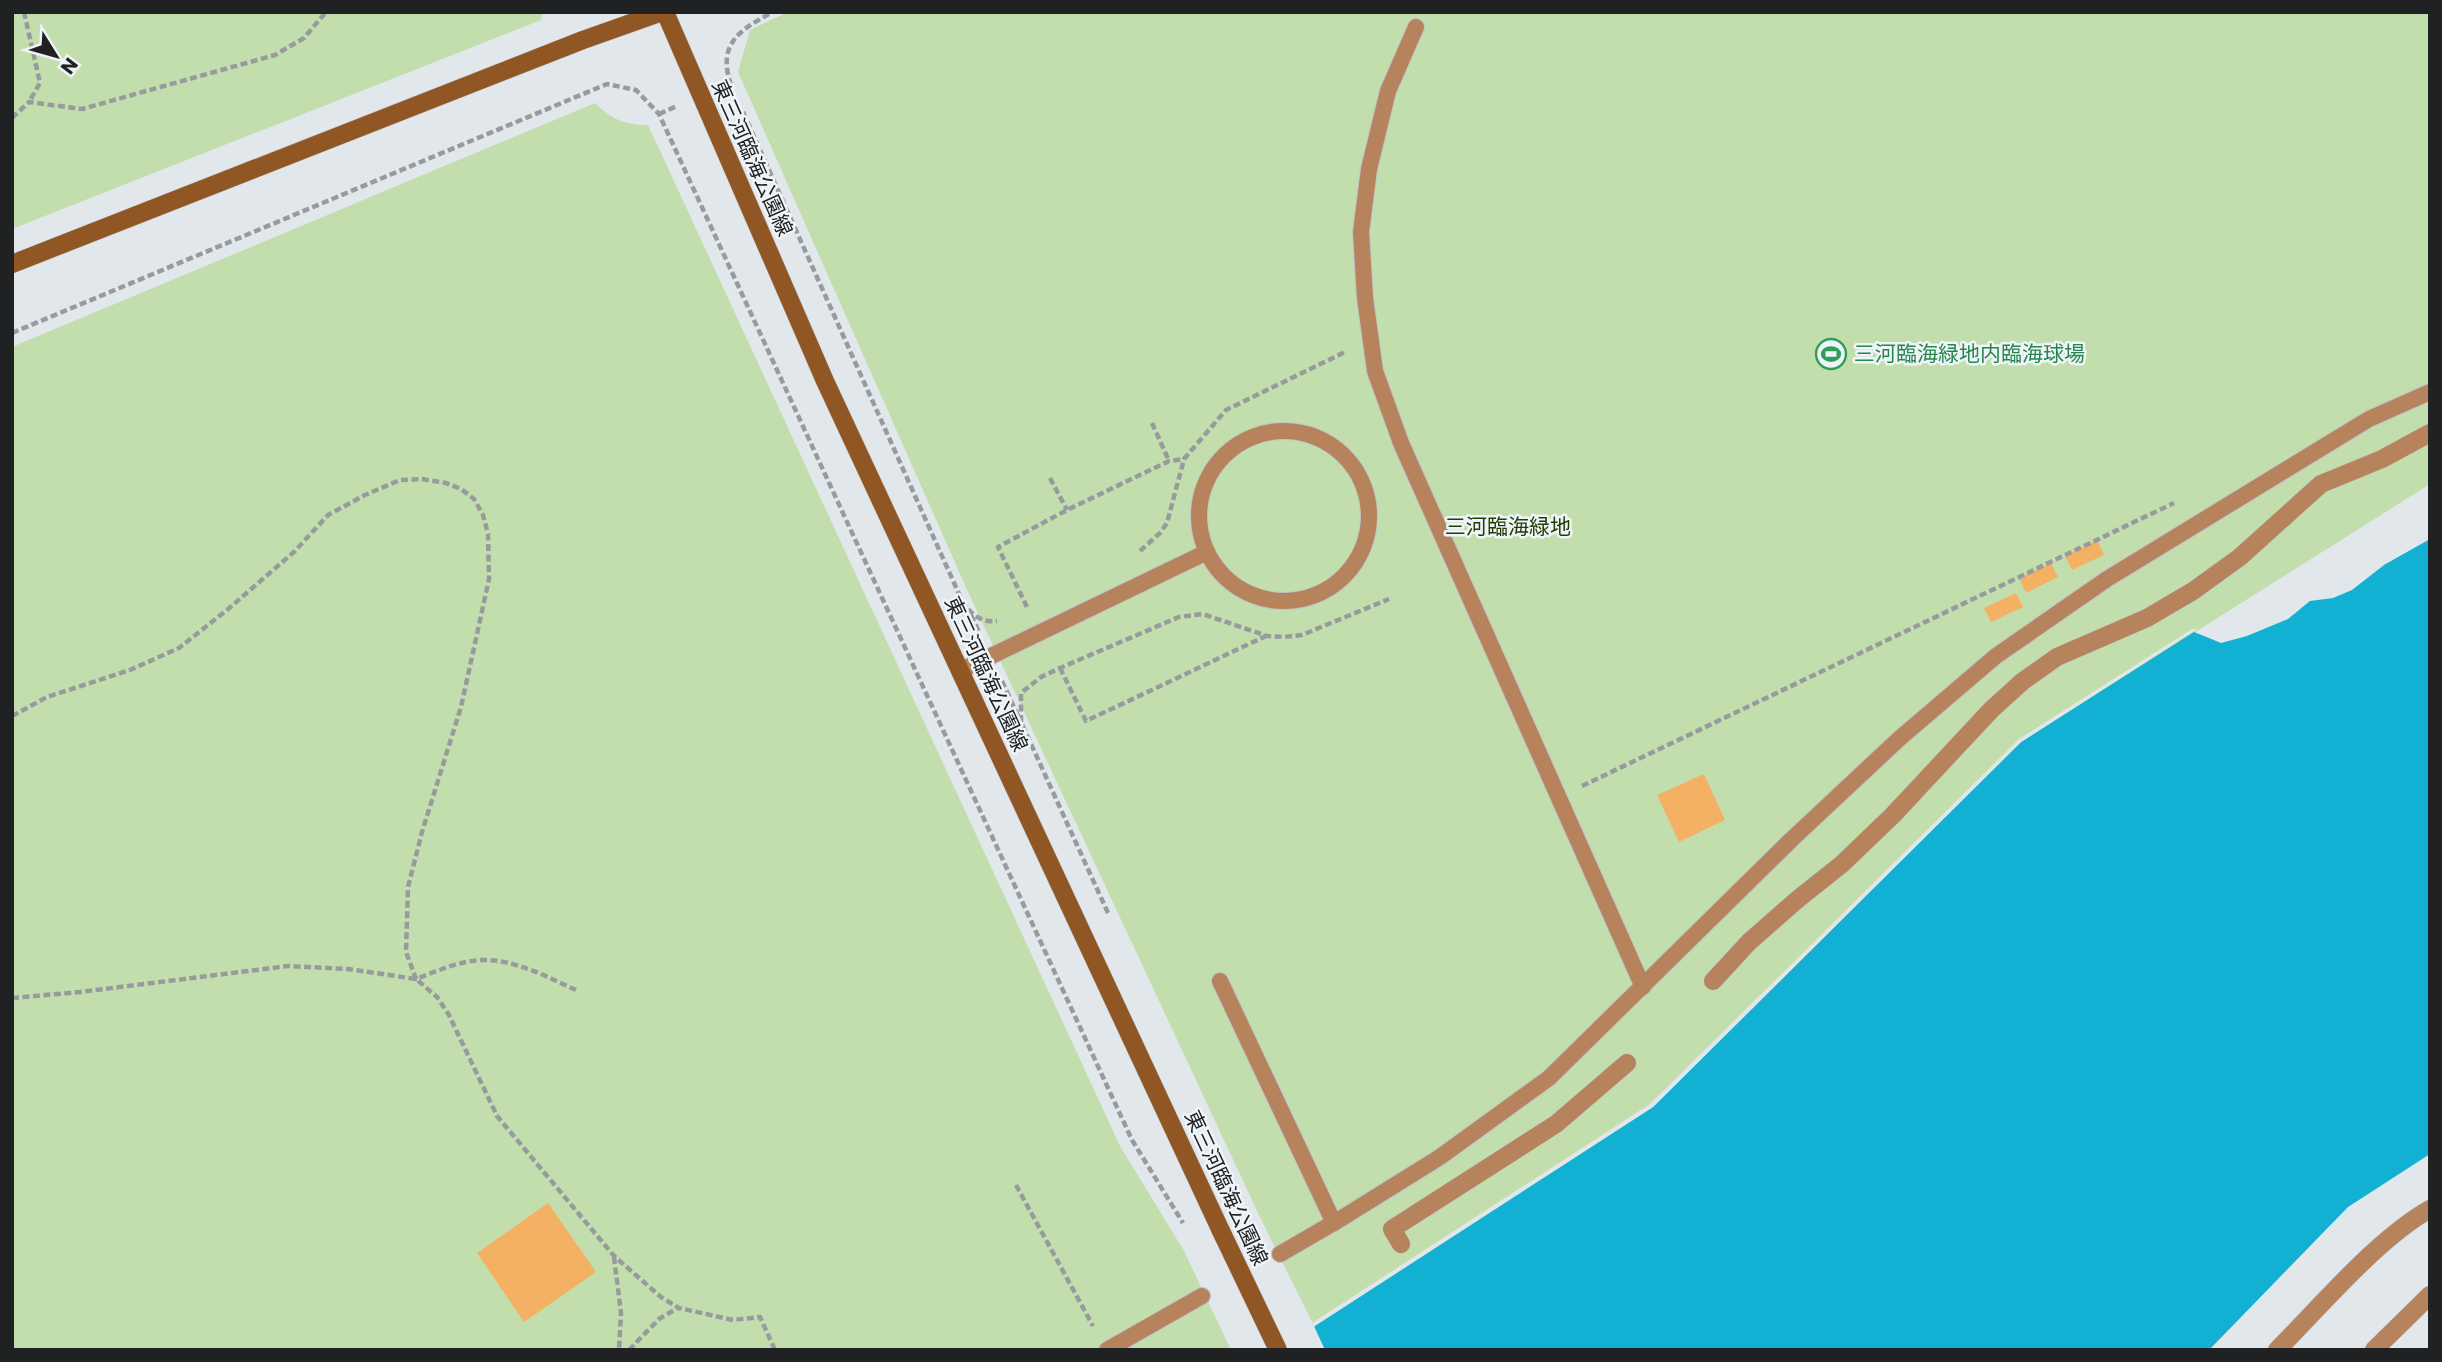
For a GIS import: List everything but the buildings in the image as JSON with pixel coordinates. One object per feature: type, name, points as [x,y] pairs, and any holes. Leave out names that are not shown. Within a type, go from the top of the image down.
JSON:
[{"type":"main road","points":[[12,264],[583,40],[663,12]]},
{"type":"main road","name":"東三河臨海公園線","points":[[663,12],[825,381],[1278,1350]]},
{"type":"street","points":[[1713,981],[1749,942],[1843,864],[1991,710],[2023,681],[2057,657],[2147,618],[2193,591],[2240,557],[2321,484],[2382,459],[2430,433]]},
{"type":"street","points":[[1401,1244],[1392,1229],[1556,1124],[1627,1063]]},
{"type":"street","points":[[2277,1350],[2375,1252],[2430,1209]]},
{"type":"street","points":[[2374,1350],[2430,1295]]},
{"type":"lane","points":[[1416,27],[1388,91],[1369,169],[1361,232],[1365,298],[1376,371],[1401,443],[1643,987]]},
{"type":"lane","points":[[1280,1254],[1440,1157],[1549,1079],[1792,839],[1900,738],[1996,656],[2107,579],[2369,419],[2430,392]]},
{"type":"lane","points":[[1282,431],[1306,434],[1336,449],[1359,475],[1368,503],[1367,531],[1358,557],[1348,571],[1328,589],[1292,601],[1265,599],[1231,582],[1207,552],[1199,513],[1205,486],[1228,453],[1249,439],[1282,431]]},
{"type":"lane","points":[[960,671],[1207,552]]},
{"type":"lane","points":[[1220,981],[1334,1223]]},
{"type":"lane","points":[[1107,1350],[1202,1296]]},
{"type":"path","points":[[12,118],[29,102],[40,83],[24,12]]},
{"type":"path","points":[[29,102],[82,109],[275,55],[304,38],[327,12]]},
{"type":"path","points":[[736,96],[725,65],[728,53],[741,31],[773,12]]},
{"type":"path","points":[[12,332],[607,84],[636,90],[659,114],[1132,1140],[1189,1233]]},
{"type":"path","points":[[741,109],[963,603],[970,613],[980,618],[990,622],[1000,621]]},
{"type":"path","points":[[1138,553],[1167,523],[1184,459],[1226,410],[1371,339]]},
{"type":"path","points":[[1152,423],[1169,461]]},
{"type":"path","points":[[1027,607],[998,547],[1169,461],[1184,459]]},
{"type":"path","points":[[1050,478],[1067,510]]},
{"type":"path","points":[[12,716],[47,697],[130,670],[179,648],[294,552],[328,515],[365,495],[400,480],[422,479],[446,483],[461,489],[474,499],[483,515],[488,534],[489,579],[460,707],[408,887],[406,952],[415,979],[437,997],[449,1015],[497,1116],[614,1256],[661,1297],[679,1308],[733,1320],[760,1317],[775,1350]]},
{"type":"path","points":[[1559,797],[2177,501]]},
{"type":"path","points":[[1019,704],[1021,693],[1027,687],[1060,668],[1179,617],[1192,614],[1214,617],[1267,636],[1284,637],[1302,635],[1389,599]]},
{"type":"path","points":[[1018,612],[1039,601]]},
{"type":"path","points":[[1060,668],[1086,721],[1267,636]]},
{"type":"path","points":[[12,998],[288,966],[348,969],[415,979],[446,967],[483,960],[537,972],[578,991]]},
{"type":"path","points":[[1016,1185],[1093,1326]]},
{"type":"path","points":[[614,1256],[621,1313],[619,1350]]},
{"type":"path","points":[[629,1350],[659,1319],[679,1308]]},
{"type":"green space","points":[[12,12],[543,12],[541,20],[12,229]]},
{"type":"green space","name":"三河臨海緑地","points":[[788,12],[2430,12],[2430,484],[2021,742],[1653,1107],[1314,1326],[1258,1213],[968,592],[738,72],[750,30]]},
{"type":"green space","points":[[595,103],[619,120],[648,125],[1120,1146],[1184,1251],[1231,1350],[12,1350],[12,347]]},
{"type":"water","points":[[2430,539],[2430,1154],[2348,1207],[2209,1350],[1278,1350],[1653,1107],[2021,742],[2194,632],[2221,643],[2247,636],[2288,619],[2310,601],[2333,598],[2352,590],[2384,565]]},
{"type":"pier","points":[[2192,629],[2197,629],[2021,742],[1653,1107],[1314,1326],[1325,1350],[1274,1350],[1650,1104],[2019,739]]},
{"type":"place","name":"三河臨海緑地内臨海球場","points":[[1831,354]]}]
